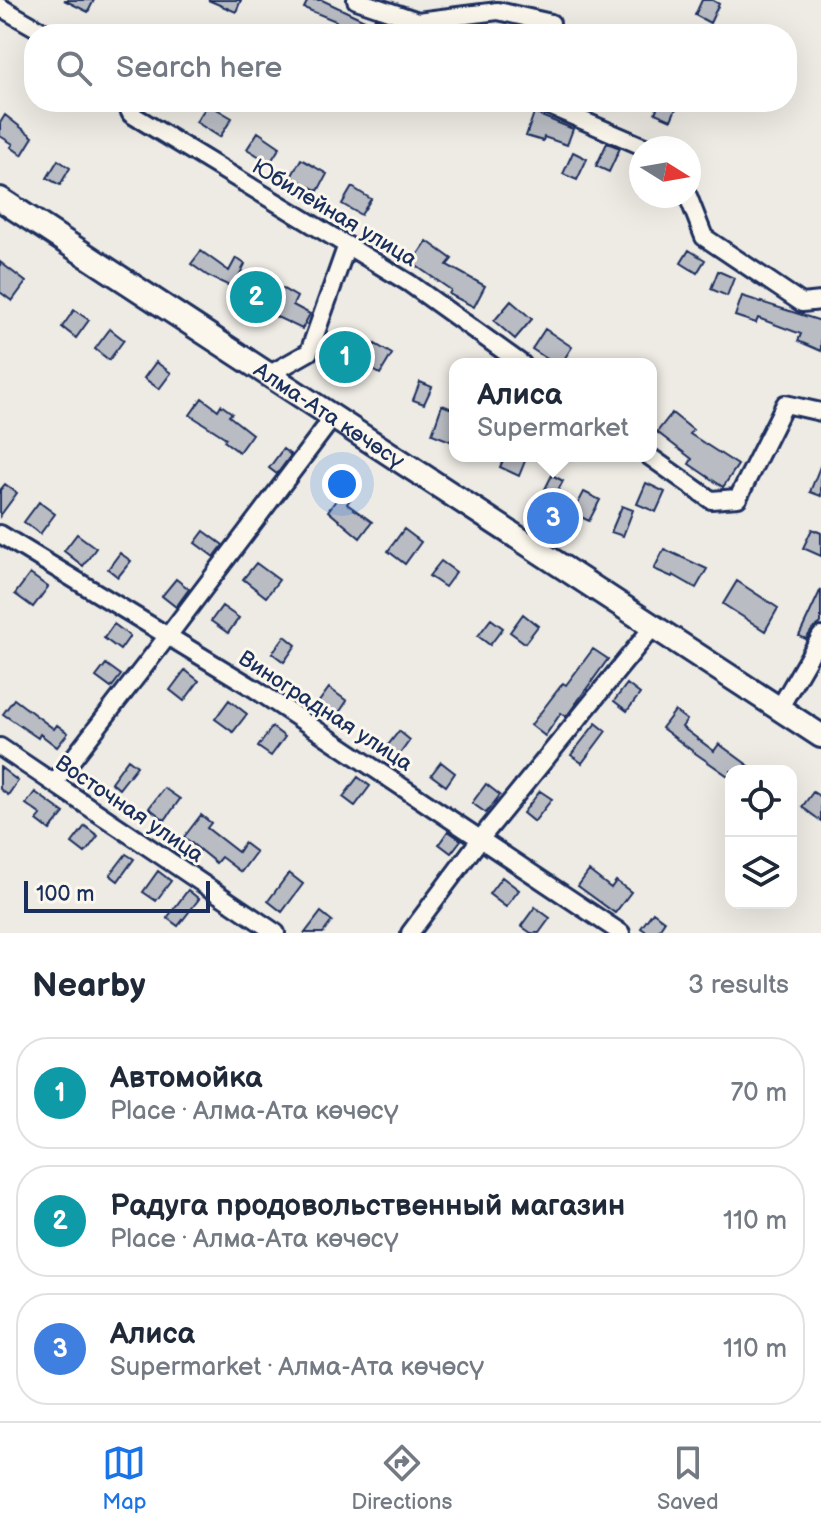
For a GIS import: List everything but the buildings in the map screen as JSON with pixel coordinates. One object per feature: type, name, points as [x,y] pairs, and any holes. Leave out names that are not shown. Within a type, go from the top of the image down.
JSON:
[{"type":"highway","name":"Алма-Ата көчөсү","points":[[0,199],[821,736]]},
{"type":"street","points":[[356,0],[418,21],[467,8],[498,11],[551,24]]},
{"type":"street","points":[[0,7],[30,24]]},
{"type":"street","name":"Юбилейная улица","points":[[130,112],[409,283],[514,358]]},
{"type":"street","points":[[563,112],[629,140]]},
{"type":"street","points":[[693,208],[704,237],[802,303],[821,301]]},
{"type":"street","points":[[270,374],[309,352],[347,245]]},
{"type":"street","points":[[657,462],[711,500],[738,498],[785,404],[821,412]]},
{"type":"street","points":[[54,783],[334,416]]},
{"type":"street","name":"Виноградная улица","points":[[0,534],[255,689],[621,933]]},
{"type":"street","points":[[410,933],[481,838],[653,627]]},
{"type":"street","points":[[779,709],[821,636]]},
{"type":"street","name":"Восточная улица","points":[[0,747],[276,933]]},
{"type":"place","name":"Радуга продовольственный магазин","points":[[256,297]]},
{"type":"place","name":"Автомойка","points":[[345,357]]},
{"type":"place","name":"Алиса","points":[[553,518]]}]
